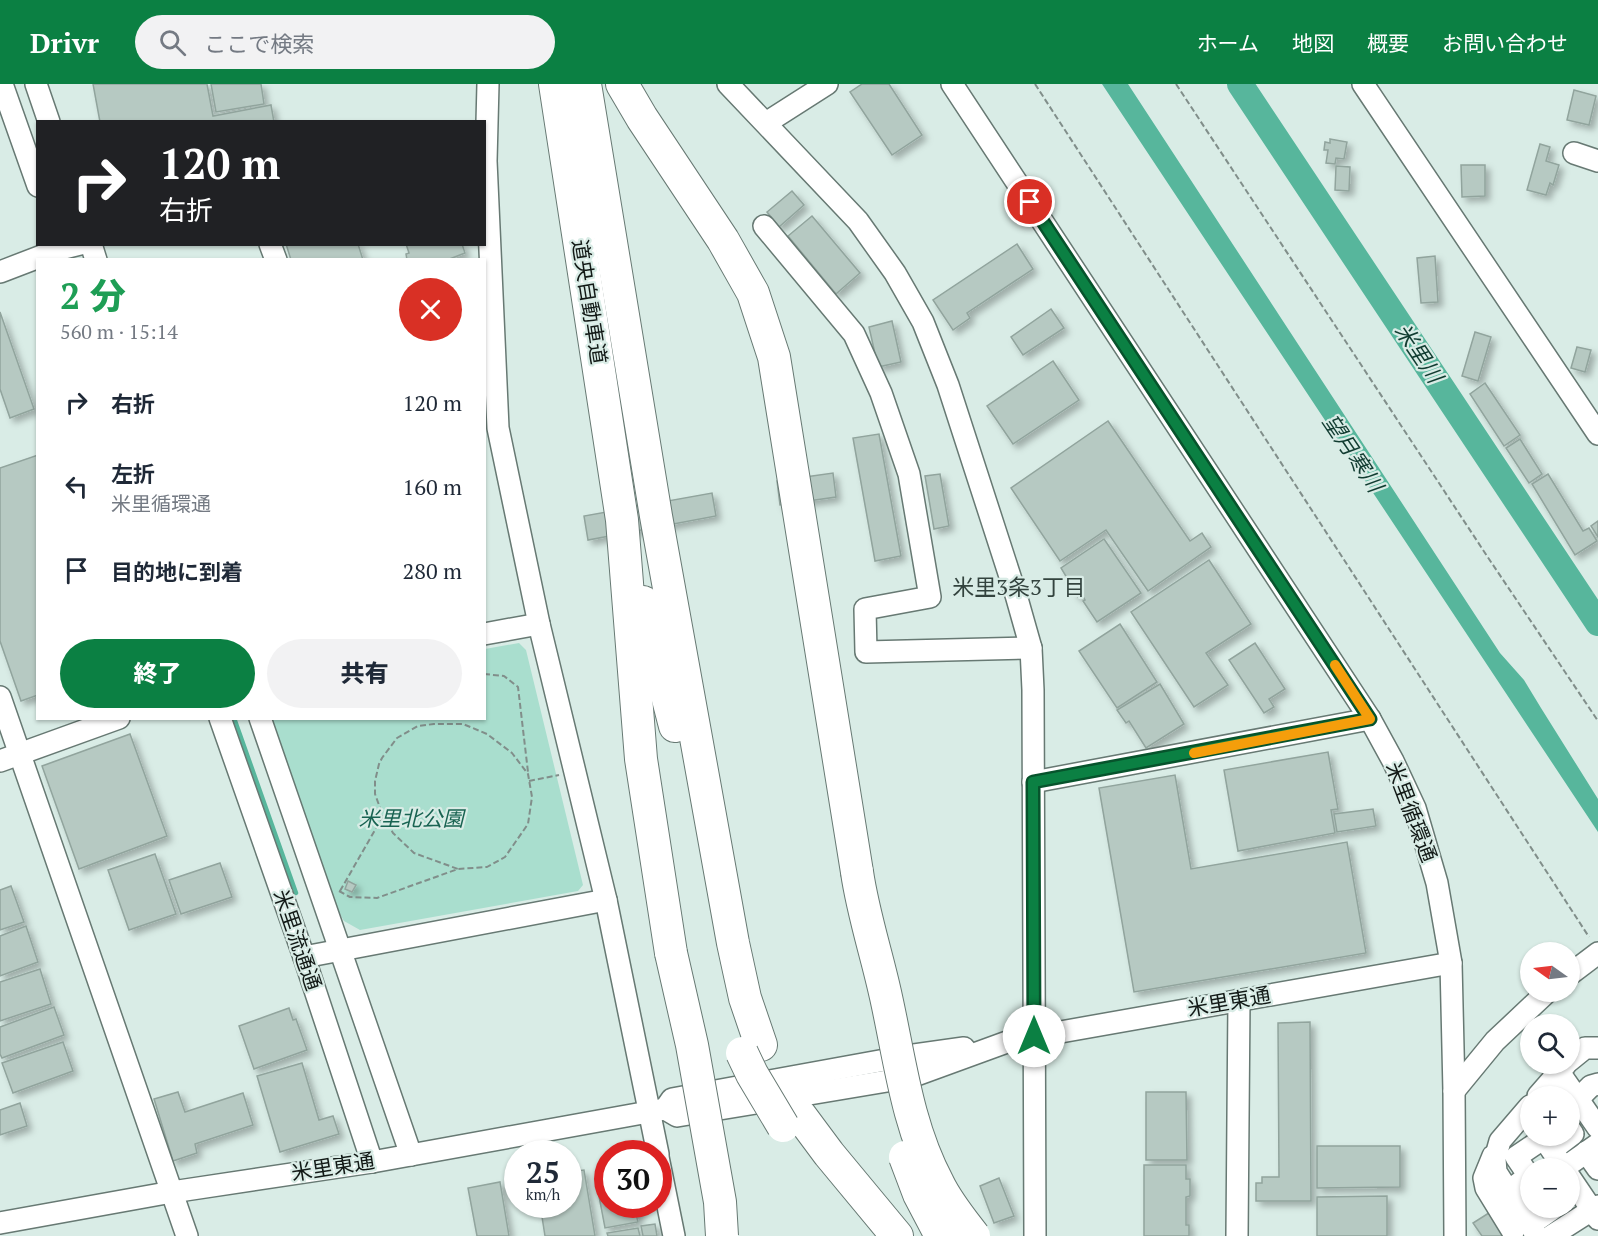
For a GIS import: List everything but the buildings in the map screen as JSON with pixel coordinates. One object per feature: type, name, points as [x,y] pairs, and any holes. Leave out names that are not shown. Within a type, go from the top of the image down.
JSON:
[{"type":"highway","name":"道央自動車道","points":[[555,84],[622,520]]},
{"type":"highway","points":[[585,84],[657,516],[745,998],[751,1049]]},
{"type":"highway","points":[[622,84],[723,240],[753,292],[774,357],[859,883],[872,999],[891,1103],[904,1154],[919,1194],[941,1236]]},
{"type":"highway","points":[[622,520],[641,759],[661,897],[692,1045],[720,1202],[722,1236]]},
{"type":"highway","points":[[622,520],[674,720],[712,947],[726,1008],[824,1180],[871,1236]]},
{"type":"highway","points":[[859,883],[909,1105],[922,1146],[938,1183],[974,1236]]},
{"type":"highway","points":[[671,953],[679,1042],[702,1210],[702,1236]]},
{"type":"highway","points":[[791,1121],[829,1154],[897,1236]]},
{"type":"street","points":[[2,84],[36,180]]},
{"type":"street","points":[[36,84],[48,120]]},
{"type":"street","points":[[486,135],[488,84]]},
{"type":"street","points":[[728,84],[858,221],[895,273],[923,322],[948,385],[1016,595],[1030,648],[1033,690],[1035,1236]]},
{"type":"street","points":[[766,123],[827,84]]},
{"type":"street","name":"米里循環通","points":[[952,84],[1370,719],[1394,761],[1415,808],[1437,883],[1450,963],[1455,1236]]},
{"type":"street","points":[[1363,84],[1598,434]]},
{"type":"street","points":[[1574,153],[1598,161]]},
{"type":"street","points":[[486,182],[498,428],[539,624],[657,1111],[658,1140]]},
{"type":"street","points":[[764,226],[854,334],[881,393],[909,474],[930,597],[865,609],[866,652],[1030,648]]},
{"type":"street","points":[[40,258],[65,249]]},
{"type":"street","points":[[0,272],[36,259]]},
{"type":"street","points":[[486,634],[539,624]]},
{"type":"street","points":[[0,697],[187,1236]]},
{"type":"street","points":[[1033,782],[1370,719]]},
{"type":"street","points":[[0,761],[113,720]]},
{"type":"street","name":"米里流通通","points":[[221,720],[372,1162]]},
{"type":"street","name":"米里流通通","points":[[261,720],[411,1155]]},
{"type":"street","points":[[303,957],[606,900]]},
{"type":"street","points":[[1580,963],[1595,947]]},
{"type":"street","name":"米里東通","points":[[0,1223],[172,1192],[372,1162],[657,1111],[672,1099],[907,1056],[1007,1042],[1450,963]]},
{"type":"street","points":[[1237,1236],[1239,1000]]},
{"type":"street","points":[[1454,1091],[1495,1041],[1536,1002]]},
{"type":"street","points":[[1580,1052],[1585,1048],[1598,1048]]},
{"type":"street","points":[[1548,1086],[1558,1074]]},
{"type":"street","points":[[1580,1100],[1591,1086],[1598,1084]]},
{"type":"street","points":[[1580,1109],[1598,1128]]},
{"type":"street","points":[[1520,1120],[1500,1142],[1484,1178],[1485,1188],[1526,1231]]},
{"type":"street","points":[[1500,1142],[1495,1159],[1496,1172],[1508,1191],[1526,1231]]},
{"type":"street","points":[[1508,1191],[1529,1176],[1516,1157],[1552,1155],[1594,1164]]},
{"type":"street","points":[[1551,1236],[1596,1212],[1580,1191]]},
{"type":"street","points":[[670,1218],[674,1236]]},
{"type":"street","points":[[1526,1231],[1542,1218]]},
{"type":"path","points":[[1035,84],[1595,947]]},
{"type":"path","points":[[1176,84],[1598,721]]},
{"type":"path","points":[[331,887],[350,897],[377,898],[458,869],[487,867],[505,857],[528,824],[532,797],[518,687],[504,676],[486,674]]},
{"type":"path","points":[[434,724],[436,720]]},
{"type":"path","points":[[458,869],[414,853],[393,833],[383,816],[375,794],[375,781],[379,764],[397,738],[418,726],[463,724],[487,734],[512,753],[528,774]]},
{"type":"path","points":[[529,781],[563,774]]},
{"type":"path","points":[[340,891],[383,816]]},
{"type":"green space","name":"米里北公園","points":[[519,643],[526,650],[583,885],[578,891],[360,930],[344,921],[332,901],[269,720],[486,720],[486,649]]},
{"type":"water","name":"望月寒川","points":[[1102,84],[1128,84],[1500,653],[1524,680],[1598,799],[1598,832]]},
{"type":"waterway","name":"米里川","points":[[1240,84],[1598,623]]},
{"type":"waterway","points":[[235,720],[296,893]]},
{"type":"slow traffic","points":[[1194,753],[1370,719],[1335,665]]},
{"type":"district","name":"米里3条3丁目","points":[[1019,587]]},
{"type":"route","points":[[1030,202],[1370,719],[1033,782],[1034,1036]]}]
